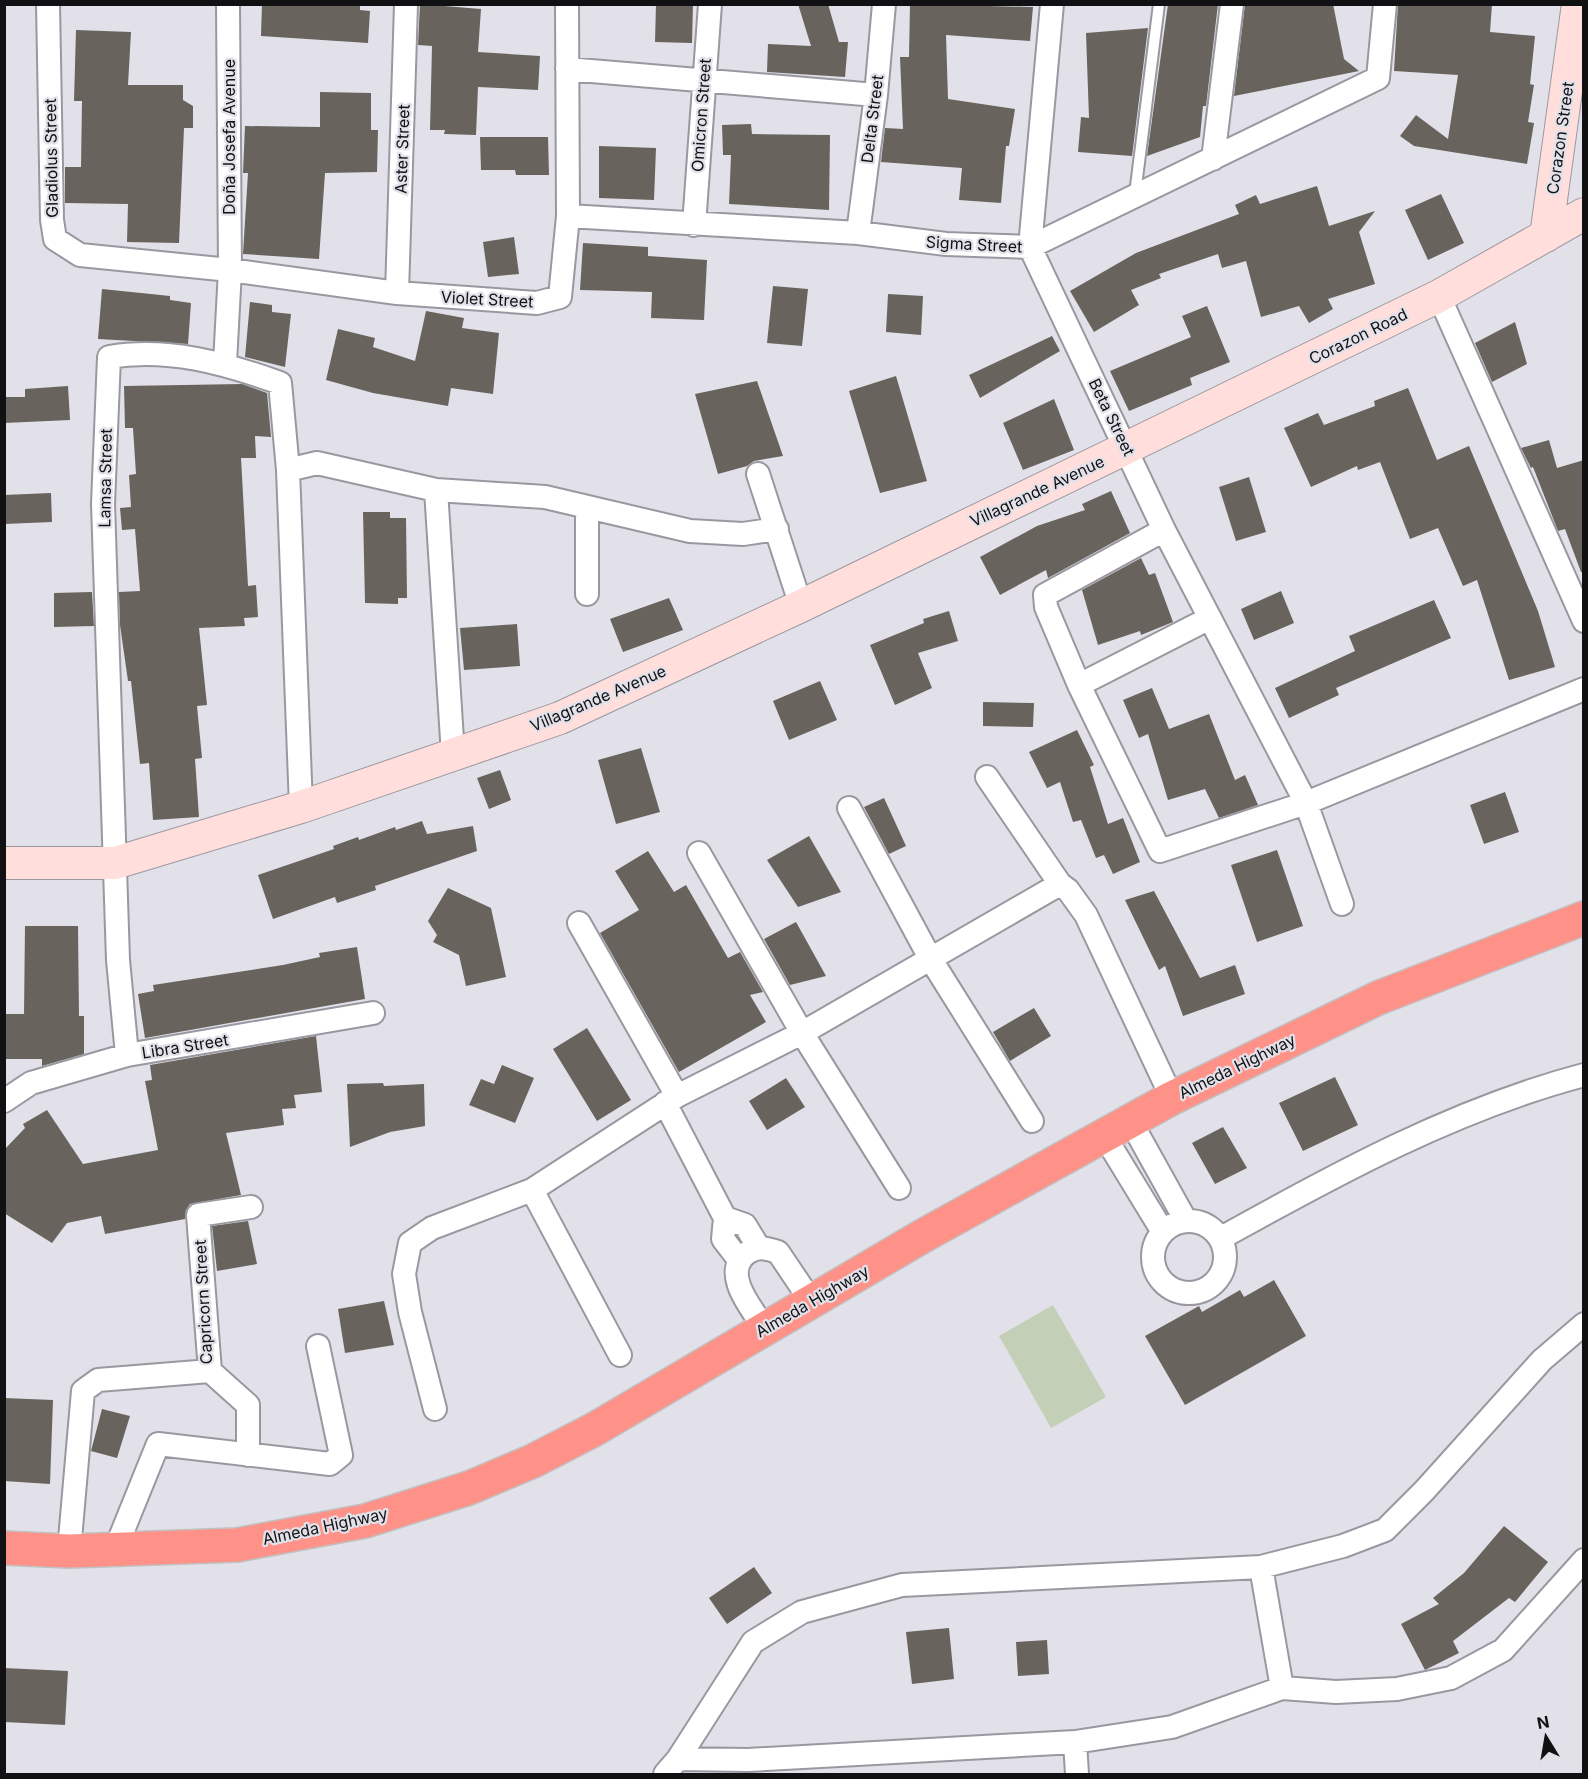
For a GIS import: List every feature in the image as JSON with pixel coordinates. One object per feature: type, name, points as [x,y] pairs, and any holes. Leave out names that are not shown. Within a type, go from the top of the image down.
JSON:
[{"type":"highway","name":"Almeda Highway","points":[[4,1548],[69,1551],[237,1545],[365,1521],[469,1488],[533,1461],[595,1429],[811,1301],[1172,1098],[1378,998],[1584,918]]},
{"type":"street","name":"Gladiolus Street","points":[[48,4],[52,220],[55,239],[80,255],[230,270]]},
{"type":"street","name":"Doña Josefa Avenue","points":[[225,363],[230,270],[228,4]]},
{"type":"street","name":"Aster Street","points":[[397,293],[406,4]]},
{"type":"street","name":"Violet Street","points":[[230,270],[397,293],[537,303],[560,297],[568,216],[567,4]]},
{"type":"street","name":"Omicron Street","points":[[693,225],[710,4]]},
{"type":"street","name":"Delta Street","points":[[858,233],[876,95],[884,4]]},
{"type":"street","points":[[1030,247],[1052,4]]},
{"type":"street","points":[[1213,159],[1232,4]]},
{"type":"street","name":"Sigma Street","points":[[568,216],[858,233],[946,244],[1030,247],[1378,78],[1385,4]]},
{"type":"street","name":"Corazon Street","points":[[1546,236],[1578,4]]},
{"type":"street","points":[[567,69],[876,95]]},
{"type":"street","name":"Corazon Road","points":[[1127,449],[1439,296],[1584,214]]},
{"type":"street","name":"Beta Street","points":[[1030,247],[1164,530],[1306,803],[1342,904]]},
{"type":"street","points":[[1439,296],[1584,621]]},
{"type":"street","name":"Lamsa Street","points":[[115,863],[103,504],[109,357],[139,352],[225,363],[280,382],[288,470]]},
{"type":"street","name":"Villagrande Avenue","points":[[4,863],[115,863],[301,807],[560,718],[801,606],[1063,477],[1127,449]]},
{"type":"street","points":[[301,807],[288,470],[317,463],[436,490],[544,497],[690,531],[743,534],[777,529]]},
{"type":"street","points":[[758,474],[801,606]]},
{"type":"street","points":[[436,490],[453,755]]},
{"type":"street","points":[[587,507],[587,594]]},
{"type":"street","points":[[1164,530],[1046,595],[1046,607],[1079,685],[1160,851],[1306,803],[1584,689]]},
{"type":"street","points":[[1079,685],[1210,618]]},
{"type":"street","points":[[987,777],[1060,884],[1068,890],[1086,915],[1172,1098]]},
{"type":"street","points":[[849,808],[930,958],[1032,1121]]},
{"type":"street","points":[[699,854],[802,1033],[898,1188]]},
{"type":"street","points":[[115,863],[118,960],[127,1055]]},
{"type":"street","points":[[435,1409],[410,1312],[404,1274],[410,1243],[432,1228],[532,1190],[671,1099],[802,1033],[1060,884]]},
{"type":"street","points":[[579,923],[671,1099],[725,1218],[723,1239],[740,1261]]},
{"type":"street","name":"Libra Street","points":[[4,1101],[31,1083],[127,1055],[373,1014]]},
{"type":"street","points":[[1221,1238],[1321,1182],[1428,1131],[1536,1087],[1584,1075]]},
{"type":"street","points":[[1118,1130],[1148,1153],[1186,1221]]},
{"type":"street","points":[[1118,1130],[1123,1167],[1163,1232]]},
{"type":"street","points":[[1123,1167],[1148,1153]]},
{"type":"street","points":[[532,1190],[620,1354]]},
{"type":"street","name":"Capricorn Street","points":[[69,1551],[83,1391],[98,1380],[210,1371],[198,1215],[251,1207]]},
{"type":"street","points":[[725,1218],[744,1224],[759,1248]]},
{"type":"street","points":[[1186,1221],[1200,1222],[1221,1238],[1226,1251],[1225,1264],[1221,1276],[1212,1286],[1200,1292],[1186,1293],[1173,1290],[1162,1282],[1155,1270],[1153,1257],[1155,1244],[1163,1232],[1174,1224],[1186,1221]]},
{"type":"street","points":[[765,1329],[739,1286],[736,1271],[740,1261],[748,1252],[759,1248],[769,1248],[784,1258],[811,1301]]},
{"type":"street","points":[[672,1767],[753,1642],[802,1612],[902,1585],[1261,1567],[1343,1546],[1385,1530],[1424,1491],[1542,1360],[1584,1324]]},
{"type":"street","points":[[115,1550],[158,1444],[330,1464],[341,1455],[318,1346]]},
{"type":"street","points":[[210,1371],[248,1405],[248,1455]]},
{"type":"street","points":[[672,1767],[748,1760],[1075,1742],[1172,1727],[1282,1688],[1336,1692],[1397,1689],[1451,1678],[1503,1650],[1584,1560]]},
{"type":"street","points":[[1261,1567],[1282,1688]]},
{"type":"street","points":[[1075,1742],[1077,1774]]},
{"type":"lane","points":[[1135,198],[1159,4]]},
{"type":"green space","points":[[1053,1305],[1106,1397],[1051,1428],[999,1336]]},
{"type":"building","points":[[262,4],[360,4],[360,10],[370,11],[368,43],[261,36]]},
{"type":"building","points":[[420,4],[481,9],[478,52],[540,56],[538,90],[478,87],[476,135],[444,134],[445,130],[430,130],[432,46],[418,45]]},
{"type":"building","points":[[656,4],[693,4],[692,43],[655,42]]},
{"type":"building","points":[[798,4],[828,4],[839,42],[848,42],[845,77],[767,72],[768,44],[811,46]]},
{"type":"building","points":[[910,4],[1033,7],[1030,41],[946,35],[948,99],[1015,109],[1009,146],[1006,146],[1001,203],[959,200],[962,168],[881,162],[885,128],[903,129],[900,57],[909,57]]},
{"type":"building","points":[[1168,4],[1218,4],[1206,106],[1203,106],[1200,137],[1147,156]]},
{"type":"building","points":[[1245,4],[1333,4],[1344,59],[1359,71],[1234,96]]},
{"type":"building","points":[[1398,4],[1492,4],[1490,32],[1535,36],[1530,84],[1534,85],[1528,122],[1534,123],[1527,164],[1414,146],[1400,136],[1416,115],[1448,139],[1458,75],[1394,71]]},
{"type":"building","points":[[1148,28],[1132,156],[1078,152],[1081,117],[1089,118],[1086,33]]},
{"type":"building","points":[[76,30],[131,32],[128,85],[183,85],[183,100],[193,106],[193,128],[184,128],[179,243],[127,242],[128,204],[65,203],[65,167],[81,167],[82,101],[74,101]]},
{"type":"building","points":[[320,92],[371,93],[371,130],[378,130],[377,172],[325,173],[319,259],[243,254],[248,173],[243,173],[245,126],[320,127]]},
{"type":"building","points":[[751,124],[752,134],[830,135],[829,210],[729,204],[731,155],[723,155],[722,125]]},
{"type":"building","points":[[480,137],[548,137],[549,175],[516,175],[515,170],[481,170]]},
{"type":"building","points":[[599,146],[656,148],[654,200],[599,198]]},
{"type":"building","points":[[1317,186],[1329,226],[1375,211],[1359,232],[1375,284],[1328,299],[1333,309],[1309,323],[1299,306],[1261,317],[1246,261],[1222,268],[1218,254],[1159,274],[1161,278],[1131,290],[1139,305],[1094,332],[1070,291],[1136,253],[1239,214],[1235,205],[1256,195],[1260,204]]},
{"type":"building","points":[[1441,194],[1464,243],[1428,260],[1405,210]]},
{"type":"building","points":[[514,237],[519,274],[488,277],[483,242]]},
{"type":"building","points":[[583,243],[648,247],[648,256],[707,260],[704,320],[651,318],[652,292],[580,290]]},
{"type":"building","points":[[773,286],[808,289],[802,346],[767,343]]},
{"type":"building","points":[[102,289],[170,296],[170,300],[191,303],[188,344],[98,339]]},
{"type":"building","points":[[888,294],[923,296],[921,335],[886,332]]},
{"type":"building","points":[[250,302],[272,305],[272,312],[291,314],[285,367],[245,357]]},
{"type":"building","points":[[1207,306],[1230,362],[1190,378],[1192,385],[1129,411],[1110,371],[1191,337],[1182,316]]},
{"type":"building","points":[[426,311],[464,318],[462,328],[499,333],[493,394],[451,388],[448,406],[373,393],[326,380],[338,329],[375,338],[373,347],[415,361]]},
{"type":"building","points":[[1515,322],[1527,364],[1492,382],[1475,343]]},
{"type":"building","points":[[1052,336],[1060,351],[980,398],[969,375]]},
{"type":"building","points":[[896,376],[927,481],[880,493],[849,391]]},
{"type":"building","points":[[757,381],[783,456],[754,461],[747,466],[718,474],[695,394]]},
{"type":"building","points":[[242,384],[267,393],[271,437],[255,436],[256,458],[241,458],[248,586],[256,585],[258,617],[244,618],[245,626],[199,628],[207,705],[197,706],[202,758],[195,759],[199,817],[153,820],[149,763],[140,764],[131,681],[128,681],[120,625],[119,592],[140,591],[135,529],[122,530],[120,508],[131,507],[129,475],[136,474],[133,428],[125,428],[124,386]]},
{"type":"building","points":[[68,386],[70,420],[4,423],[4,397],[25,397],[25,389]]},
{"type":"building","points":[[1408,388],[1437,460],[1469,446],[1538,611],[1555,667],[1509,680],[1477,580],[1463,586],[1438,528],[1410,539],[1380,462],[1358,470],[1357,466],[1311,487],[1284,428],[1318,413],[1324,425],[1375,406],[1374,401]]},
{"type":"building","points":[[1054,399],[1074,450],[1023,470],[1003,423]]},
{"type":"building","points":[[1549,440],[1557,468],[1584,460],[1584,572],[1581,572],[1565,529],[1558,531],[1533,467],[1531,468],[1521,448]]},
{"type":"building","points":[[1249,477],[1266,532],[1236,541],[1219,487]]},
{"type":"building","points":[[1111,491],[1130,533],[1048,578],[1046,570],[1000,595],[980,557],[1037,526],[1085,510],[1082,504]]},
{"type":"building","points":[[51,493],[52,522],[4,524],[4,495]]},
{"type":"building","points":[[363,512],[390,512],[390,518],[406,518],[407,598],[398,598],[398,604],[365,603]]},
{"type":"building","points":[[1141,558],[1149,575],[1155,573],[1173,622],[1141,635],[1140,631],[1098,645],[1082,590]]},
{"type":"building","points":[[1281,591],[1294,623],[1254,640],[1241,609]]},
{"type":"building","points":[[92,592],[94,626],[54,627],[54,593]]},
{"type":"building","points":[[669,598],[683,630],[623,652],[610,619]]},
{"type":"building","points":[[1434,600],[1451,638],[1336,688],[1339,695],[1289,718],[1275,688],[1355,651],[1349,636]]},
{"type":"building","points":[[949,611],[958,641],[918,653],[932,688],[895,705],[870,645],[924,623],[923,619]]},
{"type":"building","points":[[517,624],[520,666],[464,670],[460,628]]},
{"type":"building","points":[[820,681],[837,720],[789,740],[773,701]]},
{"type":"building","points":[[1152,688],[1169,729],[1209,714],[1235,780],[1245,775],[1258,805],[1219,818],[1205,789],[1168,800],[1148,734],[1139,738],[1123,700]]},
{"type":"building","points":[[983,702],[1034,703],[1033,727],[983,726]]},
{"type":"building","points":[[1077,730],[1094,765],[1090,767],[1108,824],[1123,818],[1140,862],[1113,874],[1104,855],[1096,858],[1081,820],[1073,822],[1060,782],[1047,788],[1029,752]]},
{"type":"building","points":[[641,748],[660,812],[616,824],[598,760]]},
{"type":"building","points":[[500,770],[511,800],[489,809],[477,778]]},
{"type":"building","points":[[1505,792],[1519,832],[1484,844],[1470,805]]},
{"type":"building","points":[[884,798],[906,846],[889,854],[864,807]]},
{"type":"building","points":[[422,821],[427,834],[473,826],[477,851],[375,886],[376,890],[337,903],[335,897],[273,919],[258,875],[334,849],[333,846],[358,837],[359,840],[395,827],[396,830]]},
{"type":"building","points":[[809,836],[841,892],[798,907],[767,860]]},
{"type":"building","points":[[1277,850],[1303,926],[1257,942],[1231,865]]},
{"type":"building","points":[[648,851],[674,892],[686,885],[728,958],[740,952],[763,992],[750,995],[766,1022],[679,1072],[600,933],[639,910],[615,871]]},
{"type":"building","points":[[448,888],[491,908],[506,977],[466,986],[459,955],[433,942],[437,935],[428,921]]},
{"type":"building","points":[[1154,891],[1200,978],[1235,965],[1245,994],[1183,1016],[1165,966],[1159,970],[1125,900]]},
{"type":"building","points":[[796,922],[826,976],[790,985],[764,939]]},
{"type":"building","points":[[25,926],[78,926],[79,1016],[84,1016],[84,1054],[42,1066],[42,1059],[4,1059],[4,1014],[24,1014]]},
{"type":"building","points":[[357,947],[365,999],[145,1038],[138,994],[154,991],[153,985],[283,965],[320,957],[319,953]]},
{"type":"building","points":[[1034,1008],[1051,1036],[1010,1061],[993,1032]]},
{"type":"building","points":[[587,1028],[631,1100],[597,1121],[553,1049]]},
{"type":"building","points":[[316,1036],[322,1092],[294,1095],[296,1108],[282,1109],[284,1125],[226,1133],[241,1195],[190,1204],[186,1210],[185,1219],[105,1234],[101,1216],[67,1223],[52,1243],[4,1213],[4,1150],[25,1128],[23,1124],[47,1110],[83,1164],[158,1150],[145,1081],[152,1080],[150,1065]]},
{"type":"building","points":[[502,1065],[534,1078],[515,1123],[469,1105],[481,1079],[494,1084]]},
{"type":"building","points":[[1335,1077],[1358,1125],[1303,1151],[1279,1103]]},
{"type":"building","points":[[786,1078],[805,1107],[767,1130],[749,1101]]},
{"type":"building","points":[[383,1083],[384,1086],[424,1084],[425,1126],[390,1132],[350,1147],[347,1084]]},
{"type":"building","points":[[1223,1127],[1247,1168],[1215,1184],[1192,1143]]},
{"type":"building","points":[[248,1221],[257,1264],[217,1271],[212,1226]]},
{"type":"building","points":[[1274,1280],[1306,1336],[1185,1405],[1145,1336],[1199,1306],[1202,1312],[1240,1290],[1244,1297]]},
{"type":"building","points":[[384,1301],[394,1345],[345,1353],[338,1309]]},
{"type":"building","points":[[4,1398],[53,1400],[50,1484],[4,1481]]},
{"type":"building","points":[[102,1409],[130,1416],[117,1458],[91,1451]]},
{"type":"building","points":[[1504,1526],[1548,1562],[1515,1602],[1509,1598],[1453,1641],[1459,1653],[1425,1670],[1401,1624],[1439,1604],[1433,1598],[1464,1573]]},
{"type":"building","points":[[754,1567],[772,1593],[727,1624],[709,1598]]},
{"type":"building","points":[[949,1628],[954,1679],[912,1684],[906,1632]]},
{"type":"building","points":[[1047,1640],[1049,1674],[1018,1676],[1016,1642]]},
{"type":"building","points":[[4,1668],[68,1671],[65,1725],[4,1722]]}]
